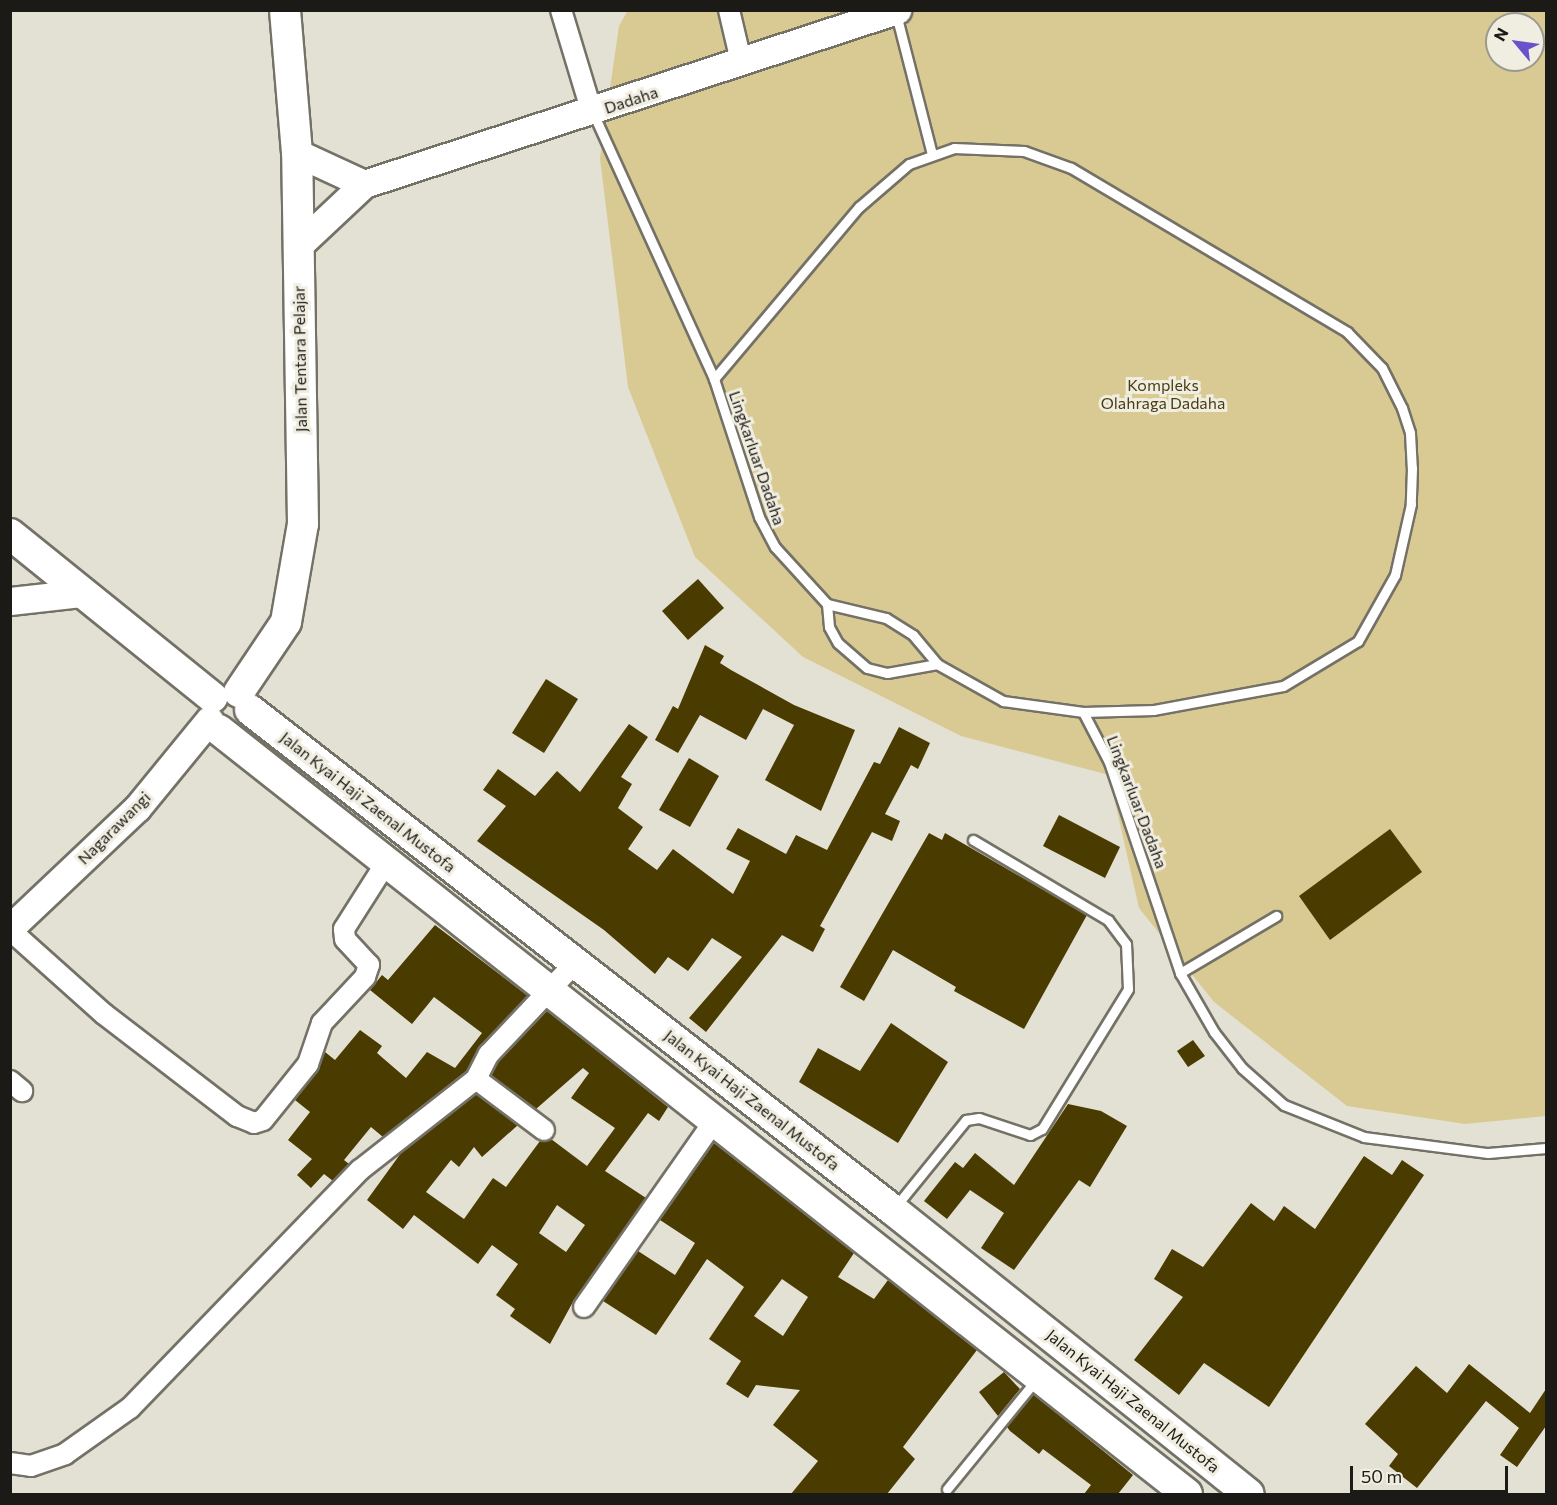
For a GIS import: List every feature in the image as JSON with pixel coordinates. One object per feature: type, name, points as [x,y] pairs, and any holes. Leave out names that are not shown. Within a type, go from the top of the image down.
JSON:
[{"type":"main road","name":"Jalan Tentara Pelajar","points":[[226,710],[286,622],[303,524],[297,153],[285,10]]},
{"type":"main road","name":"Jalan Kyai Haji Zaenal Mustofa","points":[[10,534],[226,710],[575,963],[882,1202],[1249,1494]]},
{"type":"main road","name":"Jalan Kyai Haji Zaenal Mustofa","points":[[226,710],[386,864],[846,1222],[1187,1494]]},
{"type":"main road","points":[[846,1222],[882,1202]]},
{"type":"main road","points":[[1139,1458],[1168,1430]]},
{"type":"street","points":[[561,10],[592,113]]},
{"type":"street","points":[[729,10],[741,61]]},
{"type":"street","name":"Dadaha","points":[[298,246],[364,183],[592,113],[741,61],[896,11]]},
{"type":"street","points":[[297,153],[364,183]]},
{"type":"street","points":[[10,601],[81,593]]},
{"type":"street","name":"Nagarawangi","points":[[10,929],[137,808],[226,710]]},
{"type":"street","points":[[10,929],[104,1014],[237,1116],[254,1123],[263,1120],[309,1064],[322,1023],[365,976],[369,965],[345,939],[344,929],[386,864]]},
{"type":"street","points":[[10,1463],[31,1466],[64,1454],[130,1408],[360,1170],[476,1079],[489,1054],[547,990],[575,963]]},
{"type":"street","points":[[476,1079],[544,1130]]},
{"type":"street","points":[[584,1307],[715,1120]]},
{"type":"lane","points":[[896,11],[932,154]]},
{"type":"lane","name":"Lingkarluar Dadaha","points":[[592,113],[714,379],[759,517],[788,564],[827,604]]},
{"type":"lane","points":[[714,379],[859,207],[909,164],[932,154],[983,148],[1042,155],[1195,237],[1347,332],[1382,368],[1410,433],[1411,504],[1395,575],[1358,641],[1283,686],[1154,710],[1083,712],[1003,701],[937,664],[913,636],[886,618],[827,604],[829,627],[838,643],[867,668],[887,673],[937,664]]},
{"type":"lane","name":"Lingkarluar Dadaha","points":[[1083,712],[1113,773],[1180,973],[1214,1032],[1242,1068],[1284,1105],[1364,1137],[1428,1148],[1488,1153],[1546,1148]]},
{"type":"lane","points":[[882,1202],[966,1120],[979,1118],[1030,1135],[1042,1129],[1128,990],[1126,944],[1108,920],[973,840]]},
{"type":"lane","points":[[1180,973],[1276,916]]},
{"type":"lane","points":[[947,1489],[1039,1377]]},
{"type":"green space","name":"Kompleks Olahraga Dadaha","points":[[628,10],[1546,11],[1546,1116],[1465,1124],[1347,1106],[1214,1002],[1139,908],[1109,775],[961,736],[803,657],[695,557],[628,387],[600,158],[619,26]]},
{"type":"building","points":[[698,579],[724,608],[688,640],[662,611]]},
{"type":"building","points":[[705,645],[724,656],[720,663],[731,670],[794,705],[855,730],[821,811],[765,780],[794,725],[763,709],[746,740],[700,715],[678,753],[655,740],[673,706],[678,709]]},
{"type":"building","points":[[546,679],[578,699],[544,753],[512,733]]},
{"type":"building","points":[[629,724],[648,737],[621,777],[632,784],[618,808],[643,827],[628,849],[657,870],[673,849],[733,894],[750,861],[726,849],[738,828],[786,854],[796,835],[827,850],[874,762],[880,764],[899,727],[930,743],[918,769],[911,765],[885,814],[900,821],[892,841],[872,832],[820,926],[825,929],[813,952],[782,935],[706,1032],[689,1018],[742,957],[712,938],[688,971],[668,957],[655,974],[604,930],[477,841],[506,806],[483,790],[498,769],[535,796],[557,771],[580,792]]},
{"type":"building","points":[[689,758],[719,776],[690,827],[659,810]]},
{"type":"building","points":[[1059,815],[1120,847],[1105,878],[1043,846]]},
{"type":"building","points":[[1390,829],[1422,872],[1330,940],[1299,896]]},
{"type":"building","points":[[929,833],[942,840],[945,833],[1087,915],[1024,1029],[954,991],[956,987],[893,950],[864,1001],[840,987]]},
{"type":"building","points":[[435,925],[528,996],[480,1046],[467,1071],[383,1137],[371,1127],[344,1160],[349,1164],[333,1181],[324,1174],[311,1188],[297,1175],[312,1159],[288,1140],[310,1112],[295,1100],[318,1071],[325,1052],[335,1060],[360,1030],[382,1046],[377,1053],[406,1078],[427,1052],[455,1068],[482,1033],[434,997],[412,1024],[370,990],[382,975],[388,980]]},
{"type":"building","points":[[547,1011],[668,1107],[659,1121],[648,1113],[605,1171],[646,1198],[574,1300],[550,1344],[510,1316],[515,1309],[496,1295],[518,1264],[492,1245],[478,1264],[414,1215],[403,1229],[367,1200],[401,1153],[476,1094],[518,1125],[482,1157],[474,1147],[459,1167],[451,1160],[426,1192],[464,1219],[493,1178],[506,1187],[540,1141],[551,1139],[587,1166],[615,1128],[571,1098],[589,1073],[583,1068],[536,1109],[491,1076],[499,1061]],"holes":[[[557,1205],[585,1225],[566,1252],[539,1233]]]},
{"type":"building","points":[[891,1023],[948,1062],[898,1143],[799,1082],[818,1048],[860,1071]]},
{"type":"building","points":[[1193,1040],[1205,1056],[1188,1067],[1177,1051]]},
{"type":"building","points":[[1068,1104],[1101,1111],[1127,1126],[1090,1187],[1079,1180],[1014,1270],[981,1248],[1004,1213],[970,1190],[947,1219],[924,1201],[955,1162],[963,1168],[975,1153],[1014,1185]]},
{"type":"building","points":[[714,1143],[854,1253],[838,1277],[874,1299],[888,1280],[977,1350],[903,1447],[915,1459],[887,1494],[791,1494],[818,1461],[773,1425],[800,1390],[756,1385],[748,1398],[726,1384],[741,1361],[709,1339],[744,1287],[707,1259],[656,1335],[603,1301],[638,1251],[675,1275],[695,1243],[660,1220]],"holes":[[[782,1279],[808,1297],[783,1336],[754,1316]]]},
{"type":"building","points":[[1364,1156],[1392,1175],[1402,1160],[1424,1175],[1269,1407],[1204,1363],[1179,1395],[1134,1360],[1183,1297],[1154,1279],[1172,1249],[1203,1267],[1251,1203],[1274,1221],[1284,1206],[1315,1229]]},
{"type":"building","points":[[1469,1364],[1530,1413],[1546,1389],[1546,1426],[1517,1467],[1500,1455],[1519,1428],[1486,1401],[1417,1488],[1389,1466],[1398,1454],[1365,1424],[1416,1366],[1447,1393]]},
{"type":"building","points":[[1004,1372],[1020,1389],[998,1416],[979,1392]]},
{"type":"building","points":[[1033,1394],[1133,1475],[1118,1494],[1084,1494],[1091,1485],[1043,1449],[1039,1454],[1010,1431],[1007,1427]]}]
